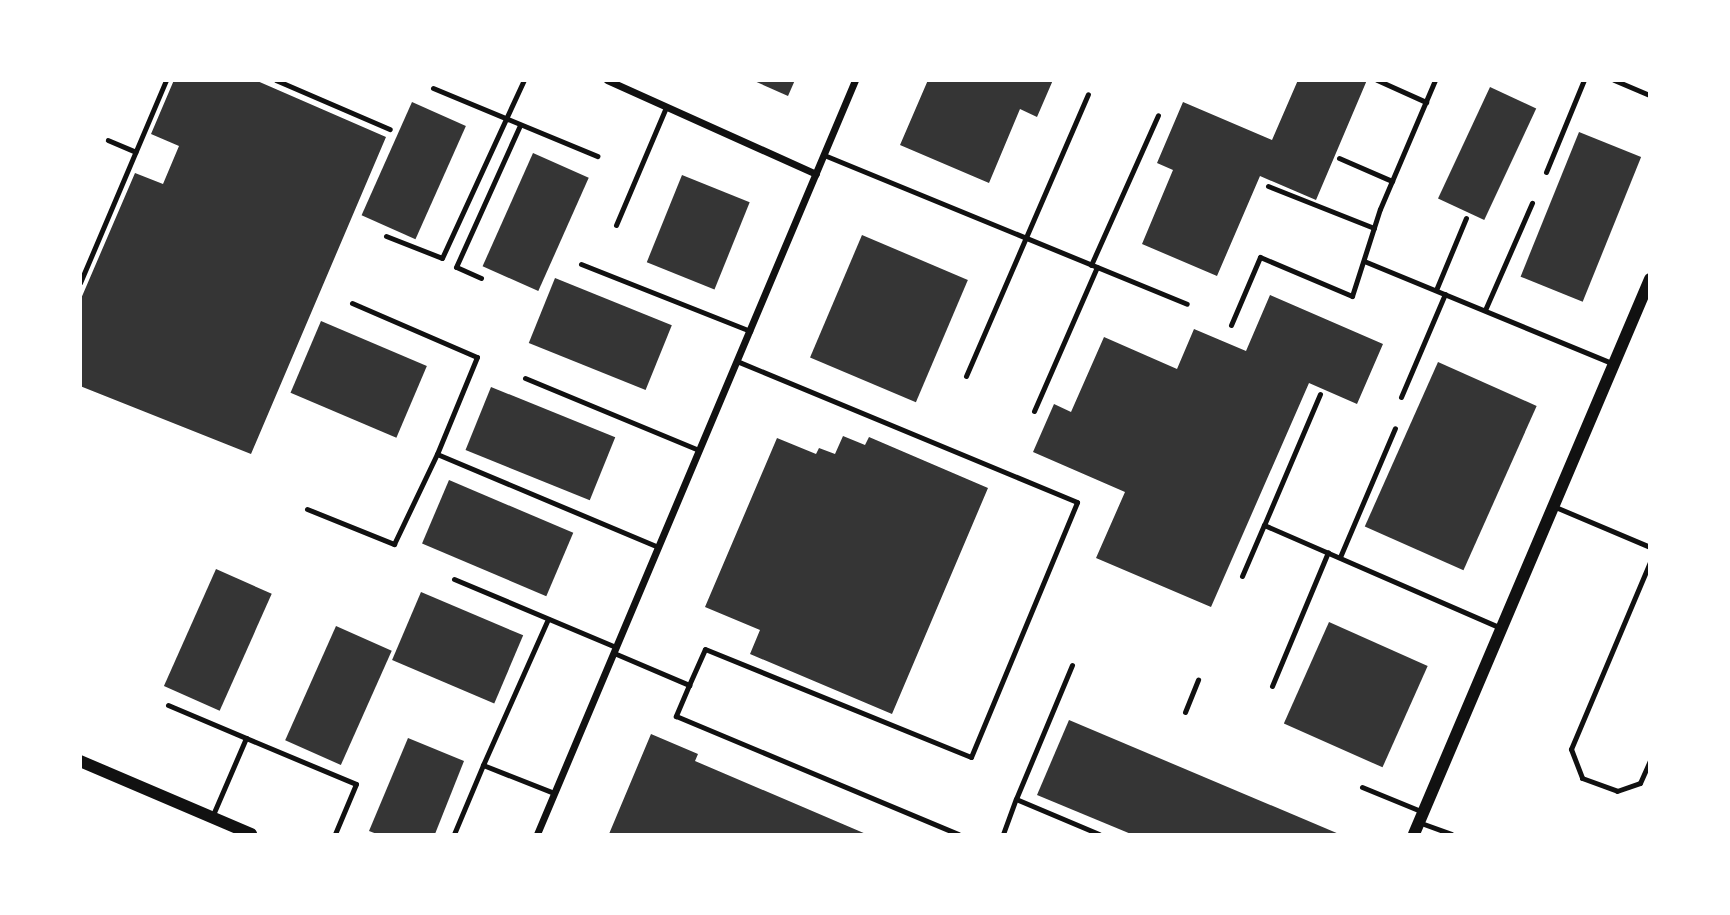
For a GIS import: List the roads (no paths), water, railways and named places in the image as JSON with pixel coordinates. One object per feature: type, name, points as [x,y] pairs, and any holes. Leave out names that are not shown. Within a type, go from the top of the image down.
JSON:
[{"type":"street","points":[[607,80],[816,174]]},
{"type":"street","points":[[537,835],[855,80]]},
{"type":"street","points":[[1419,823],[1650,279]]},
{"type":"street","points":[[80,761],[251,835]]},
{"type":"lane","points":[[386,236],[442,258],[524,80]]},
{"type":"lane","points":[[1377,80],[1426,102]]},
{"type":"lane","points":[[1231,325],[1260,257],[1352,296],[1392,181],[1436,80]]},
{"type":"lane","points":[[1546,172],[1584,80]]},
{"type":"lane","points":[[1614,80],[1650,95]]},
{"type":"lane","points":[[433,88],[597,156]]},
{"type":"lane","points":[[966,376],[1088,94]]},
{"type":"lane","points":[[616,225],[666,107]]},
{"type":"lane","points":[[1034,411],[1158,115]]},
{"type":"lane","points":[[481,278],[456,267],[520,125]]},
{"type":"lane","points":[[824,155],[1187,304]]},
{"type":"lane","points":[[1339,158],[1392,181]]},
{"type":"lane","points":[[1268,186],[1374,228]]},
{"type":"lane","points":[[1485,310],[1532,203]]},
{"type":"lane","points":[[1436,290],[1466,218]]},
{"type":"lane","points":[[1364,261],[1614,363]]},
{"type":"lane","points":[[581,264],[750,331]]},
{"type":"lane","points":[[1401,397],[1445,294]]},
{"type":"lane","points":[[307,509],[394,544],[437,454],[477,356],[352,303]]},
{"type":"lane","points":[[737,361],[1077,502],[971,757],[705,649],[676,716],[958,835]]},
{"type":"lane","points":[[525,378],[699,450]]},
{"type":"lane","points":[[1242,576],[1320,394]]},
{"type":"lane","points":[[1340,557],[1395,428]]},
{"type":"lane","points":[[437,454],[658,547]]},
{"type":"lane","points":[[1553,506],[1650,547]]},
{"type":"lane","points":[[1264,525],[1501,628]]},
{"type":"lane","points":[[1272,686],[1328,552]]},
{"type":"lane","points":[[1650,562],[1571,749],[1582,778],[1617,791],[1640,783],[1650,761]]},
{"type":"lane","points":[[454,579],[548,618],[689,685]]},
{"type":"lane","points":[[454,835],[548,618]]},
{"type":"lane","points":[[1003,835],[1072,665]]},
{"type":"lane","points":[[1185,712],[1198,679]]},
{"type":"lane","points":[[168,705],[356,784],[335,835]]},
{"type":"lane","points":[[211,817],[246,738]]},
{"type":"lane","points":[[483,765],[554,793]]},
{"type":"lane","points":[[1362,787],[1419,823],[1451,835]]},
{"type":"lane","points":[[1016,799],[1099,835]]}]
